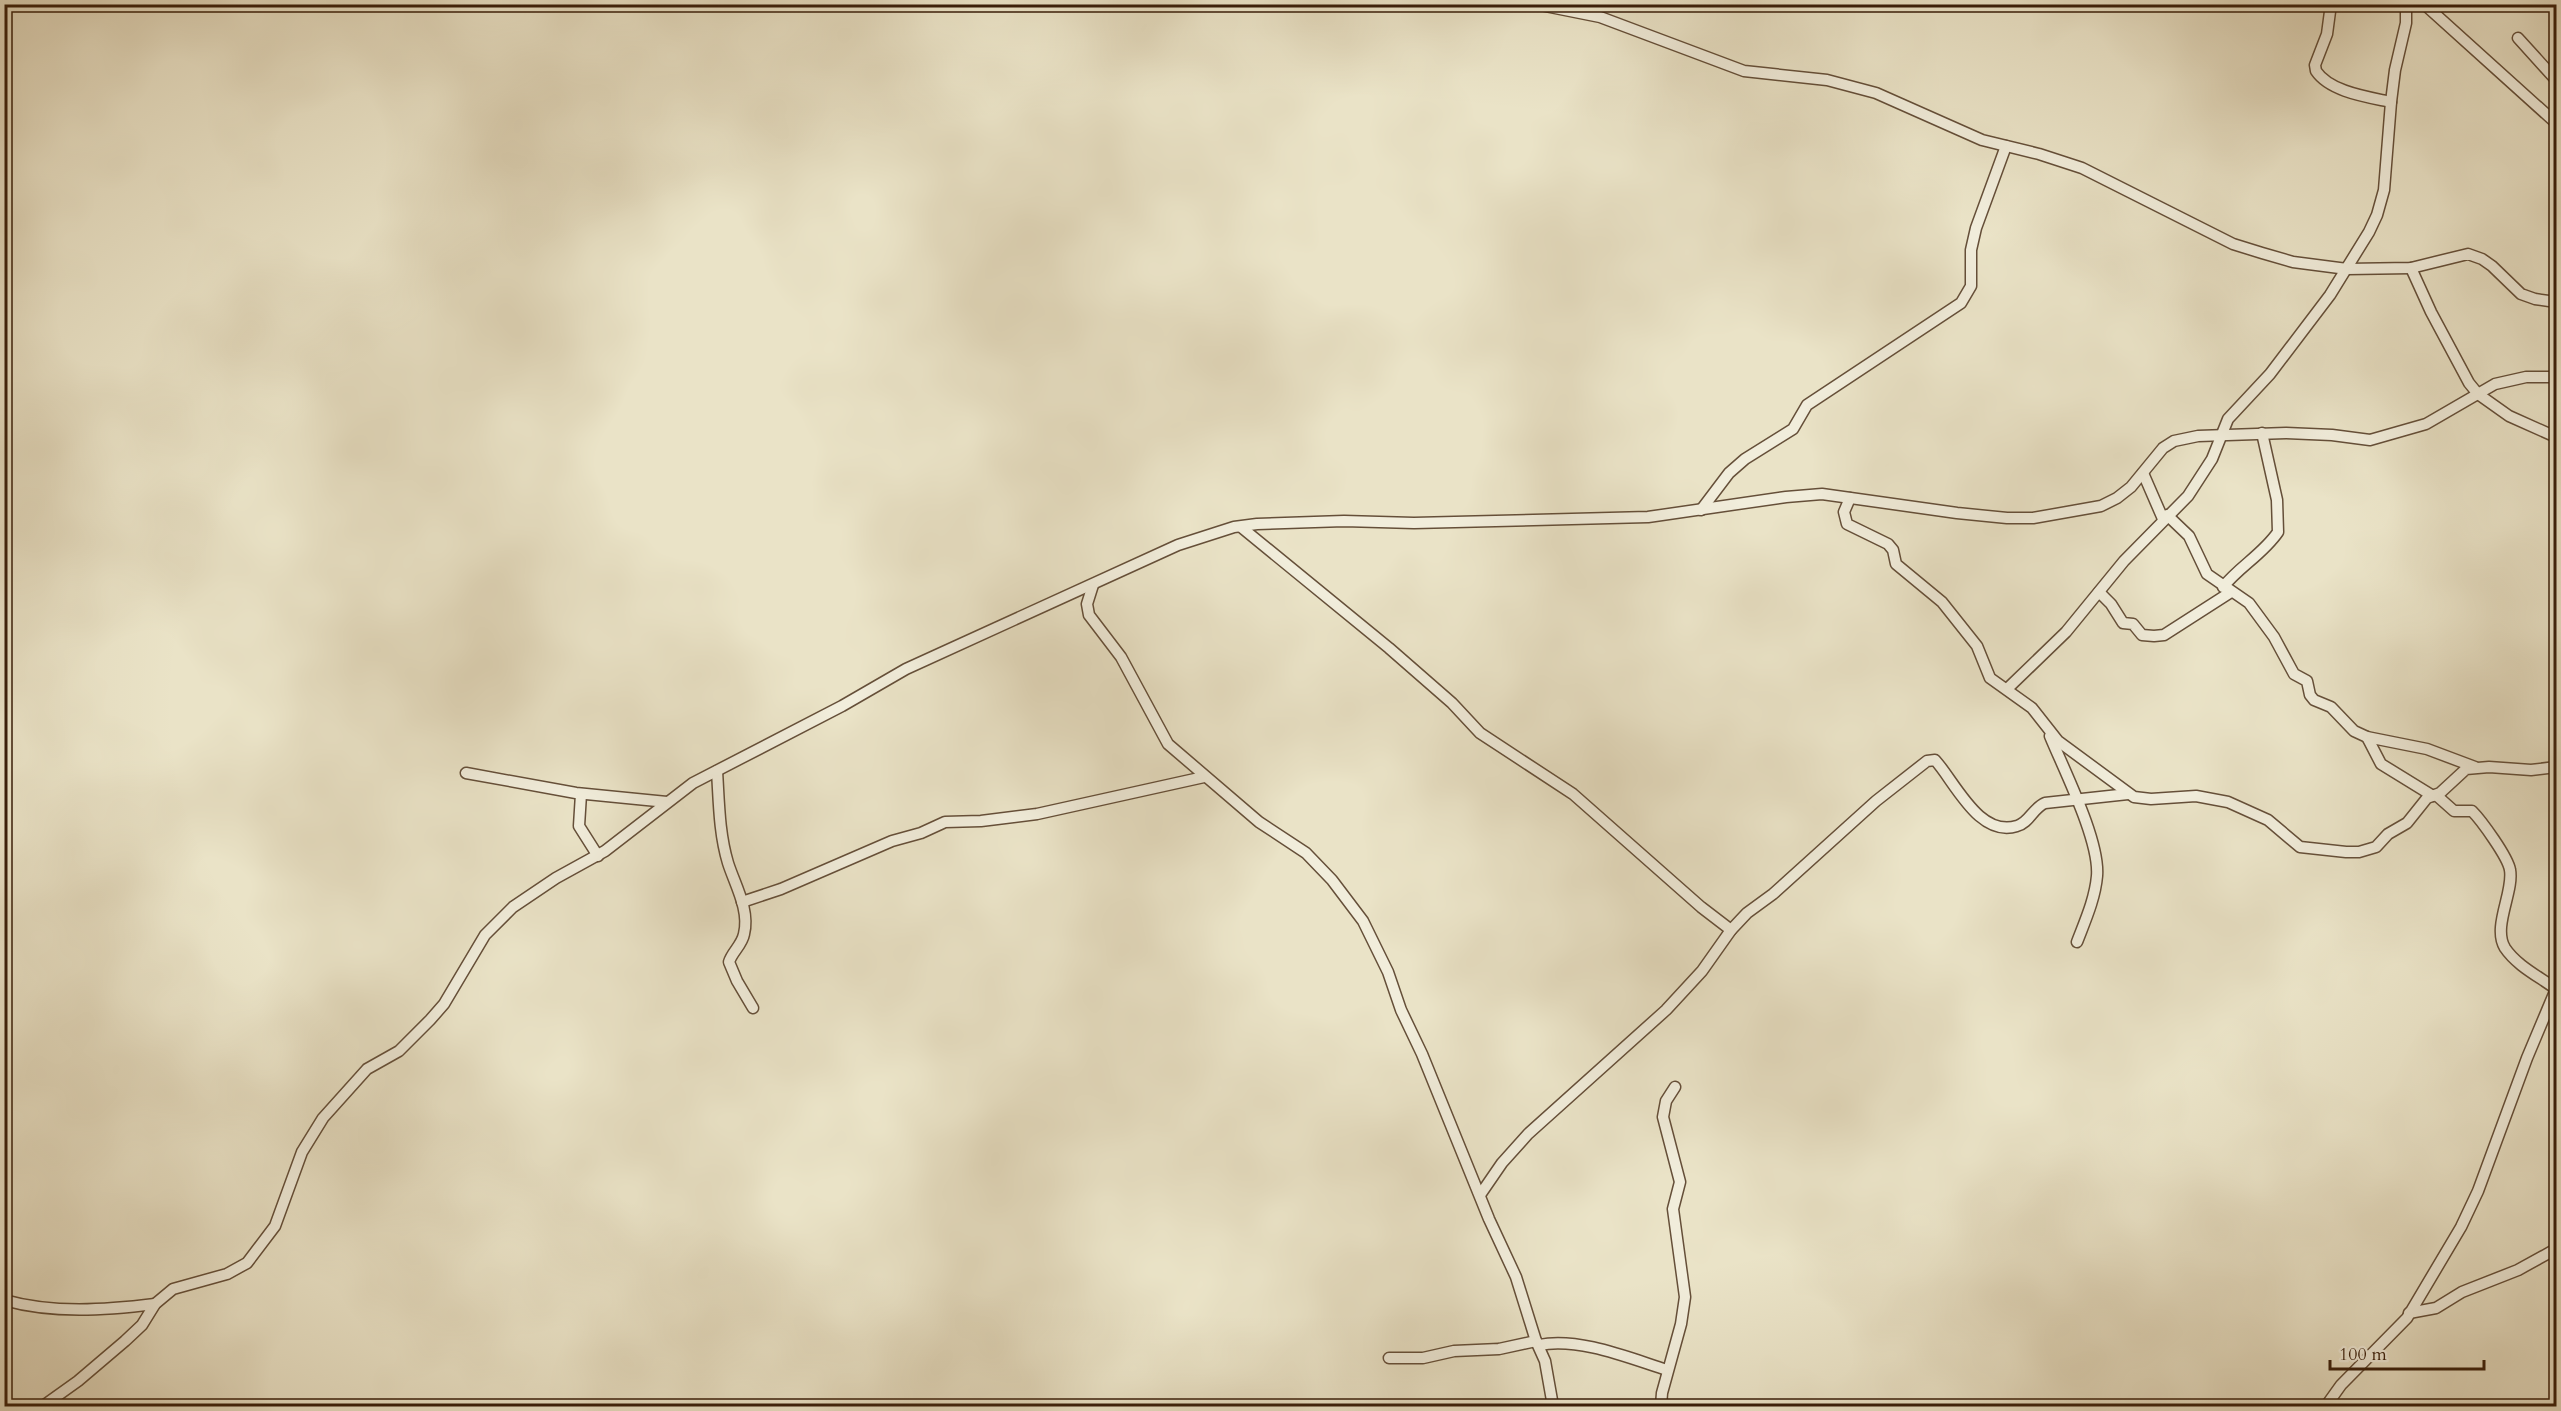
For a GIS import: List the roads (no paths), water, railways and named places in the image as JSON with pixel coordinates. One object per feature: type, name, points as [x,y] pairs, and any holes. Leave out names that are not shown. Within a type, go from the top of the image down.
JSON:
[{"type":"street","points":[[1303,4],[1330,4]]},
{"type":"street","points":[[1535,4],[1600,17],[1743,71],[1811,78],[1876,93],[1969,135],[2053,158],[2097,174],[2233,244],[2293,262],[2347,269],[2411,268],[2468,254],[2492,266],[2521,294],[2556,302]]},
{"type":"street","points":[[2331,4],[2327,34],[2315,65],[2319,76],[2349,91],[2391,102]]},
{"type":"street","points":[[2007,689],[2066,632],[2165,517],[2180,505],[2212,459],[2220,434],[2228,419],[2285,355],[2347,269],[2373,223],[2384,190],[2391,102],[2395,70],[2406,23],[2406,4]]},
{"type":"street","points":[[2424,4],[2556,123]]},
{"type":"street","points":[[2518,38],[2556,80]]},
{"type":"street","points":[[1701,510],[1722,481],[1745,459],[1793,429],[1807,405],[1961,303],[1971,286],[1971,250],[1976,228],[2006,146]]},
{"type":"street","points":[[2411,268],[2431,312],[2469,383],[2478,394],[2510,416],[2556,437]]},
{"type":"street","points":[[43,1407],[78,1381],[142,1325],[155,1304],[173,1289],[227,1274],[247,1263],[275,1226],[308,1140],[336,1103],[367,1069],[399,1051],[430,1020],[444,1004],[485,935],[500,919],[528,897],[598,856],[693,783],[842,706],[906,669],[1178,545],[1209,534],[1257,524],[1344,521],[1414,523],[1648,517],[1822,494],[1957,513],[2033,518],[2102,506],[2131,487],[2163,448],[2174,441],[2220,434],[2262,433],[2318,434],[2370,440],[2426,424],[2495,384],[2526,377],[2556,377]]},
{"type":"street","points":[[2099,592],[2111,604],[2123,623],[2133,624],[2138,632],[2148,636],[2164,634],[2227,589],[2245,565],[2261,554],[2278,532],[2277,500],[2262,433]]},
{"type":"street","points":[[2143,473],[2165,517],[2189,536],[2203,570],[2227,589],[2245,599],[2274,637],[2294,674],[2307,681],[2310,695],[2314,700],[2331,707],[2347,726],[2367,737],[2409,744],[2475,767],[2518,770],[2556,766]]},
{"type":"street","points":[[1850,498],[1844,512],[1847,524],[1888,544],[1893,550],[1896,564],[1942,602],[1981,651],[1990,678],[2032,708],[2058,741],[2087,760],[2128,794],[2140,799],[2196,796],[2228,802],[2268,820],[2300,847],[2359,852],[2376,846],[2388,834],[2407,823],[2427,798],[2434,795],[2462,771],[2475,767]]},
{"type":"street","points":[[1241,527],[1389,648],[1452,703],[1480,732],[1578,798],[1701,907],[1731,930]]},
{"type":"street","points":[[1093,585],[1087,604],[1089,615],[1121,657],[1168,744],[1259,822],[1306,853],[1352,902],[1388,972],[1401,1010],[1422,1054],[1516,1276],[1549,1377],[1553,1407]]},
{"type":"street","points":[[2046,727],[2095,851],[2096,890],[2077,942]]},
{"type":"street","points":[[2326,1407],[2341,1385],[2409,1313],[2465,1218],[2556,989],[2519,963],[2505,947],[2502,930],[2511,872],[2501,850],[2472,811],[2454,811],[2434,795],[2381,764],[2367,737]]},
{"type":"street","points":[[1480,1195],[1502,1162],[1528,1134],[1666,1010],[1702,971],[1731,930],[1747,913],[1773,894],[1876,801],[1929,759],[1938,763],[1971,809],[1984,819],[2000,825],[2017,826],[2045,803],[2128,794]]},
{"type":"street","points":[[717,771],[722,834],[728,863],[742,902],[744,936],[729,962],[753,1008]]},
{"type":"street","points":[[466,773],[581,794],[667,802]]},
{"type":"street","points":[[742,902],[770,894],[892,841],[945,822],[1012,818],[1061,810],[1204,777]]},
{"type":"street","points":[[581,794],[579,826],[598,856]]},
{"type":"street","points":[[1661,1407],[1662,1393],[1681,1324],[1685,1297],[1672,1209],[1680,1182],[1663,1117],[1666,1101],[1675,1087]]},
{"type":"street","points":[[2409,1313],[2436,1308],[2462,1292],[2518,1270],[2556,1249]]},
{"type":"street","points":[[4,1300],[37,1307],[66,1309],[106,1309],[155,1304]]},
{"type":"street","points":[[1389,1358],[1424,1358],[1454,1351],[1563,1342],[1668,1370]]}]
